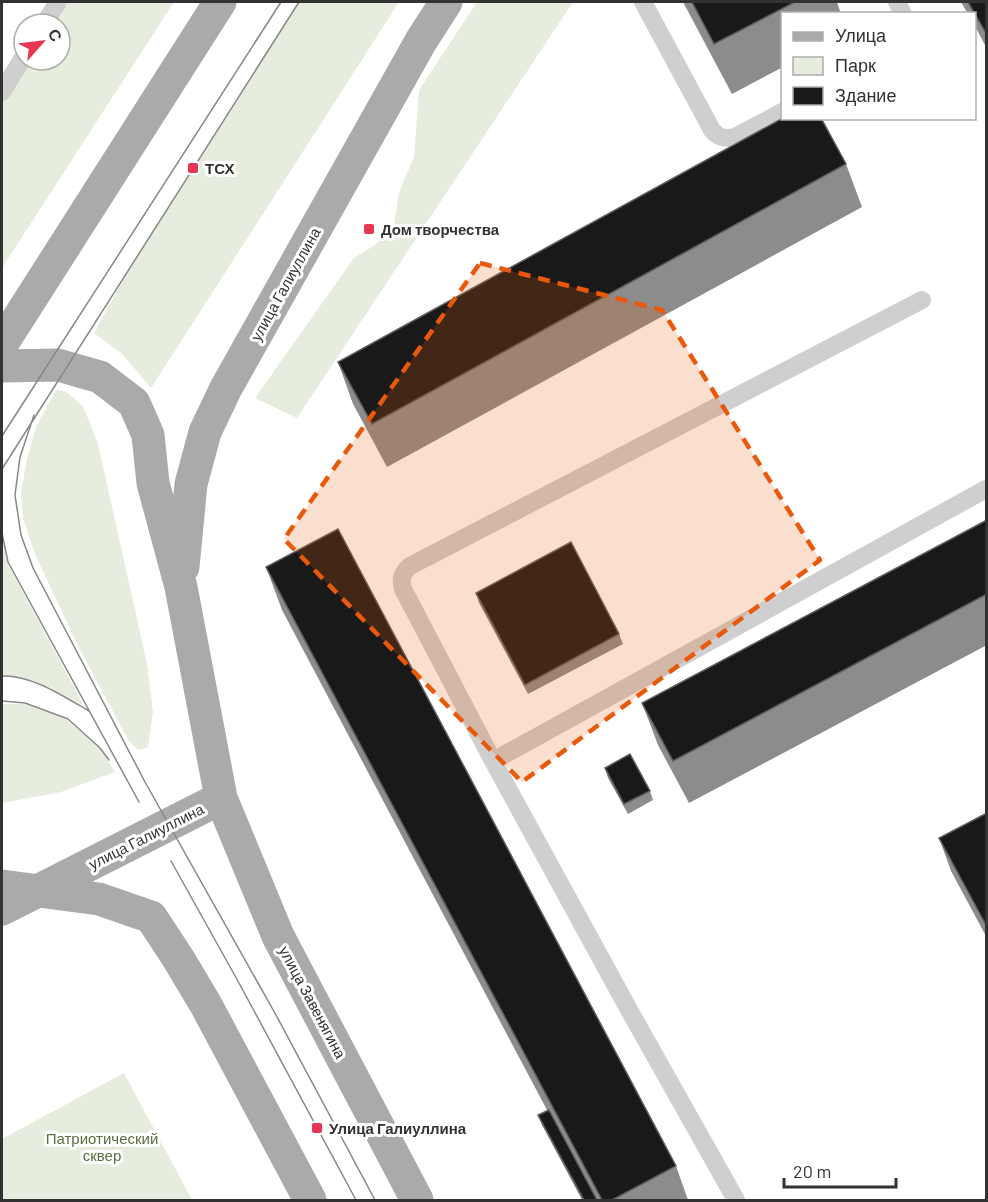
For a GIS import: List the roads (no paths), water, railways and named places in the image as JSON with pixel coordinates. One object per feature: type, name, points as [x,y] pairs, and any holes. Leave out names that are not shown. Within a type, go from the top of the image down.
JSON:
[{"type":"main road","points":[[2,344],[220,2]]},
{"type":"main road","name":"улица Галиуллина","points":[[181,586],[191,484],[205,432],[226,388],[421,41],[446,2]]},
{"type":"main road","name":"улица Галиуллина","points":[[2,366],[58,365],[100,377],[134,403],[148,435],[153,483],[181,586],[221,798],[2,909]]},
{"type":"main road","name":"улица Завенягина","points":[[221,798],[278,936],[417,1200]]},
{"type":"main road","points":[[2,886],[99,899],[151,917],[206,1005],[310,1200]]},
{"type":"lane","points":[[643,2],[716,135],[722,138],[735,137],[781,113]]},
{"type":"lane","points":[[2,92],[14,72]]},
{"type":"lane","points":[[736,1200],[493,761],[403,589],[402,576],[410,566],[922,300]]},
{"type":"lane","points":[[493,761],[987,489]]},
{"type":"tram line","points":[[2,436],[281,2]]},
{"type":"tram line","points":[[2,469],[299,2]]},
{"type":"tram line","points":[[34,415],[20,457],[15,495],[21,535],[33,568],[145,782],[276,1015],[375,1200]]},
{"type":"tram line","points":[[2,533],[8,562],[139,802]]},
{"type":"tram line","points":[[2,676],[36,683],[89,711]]},
{"type":"tram line","points":[[2,701],[25,703],[68,719],[100,748],[109,760]]},
{"type":"tram line","points":[[171,861],[356,1200]]},
{"type":"place","name":"ТСХ","points":[[193,168]]},
{"type":"place","name":"Дом творчества","points":[[369,229]]},
{"type":"place","name":"Улица Галиуллина","points":[[317,1128]]},
{"type":"park label","name":"Патриотический сквер","points":[[102,1146]]}]
